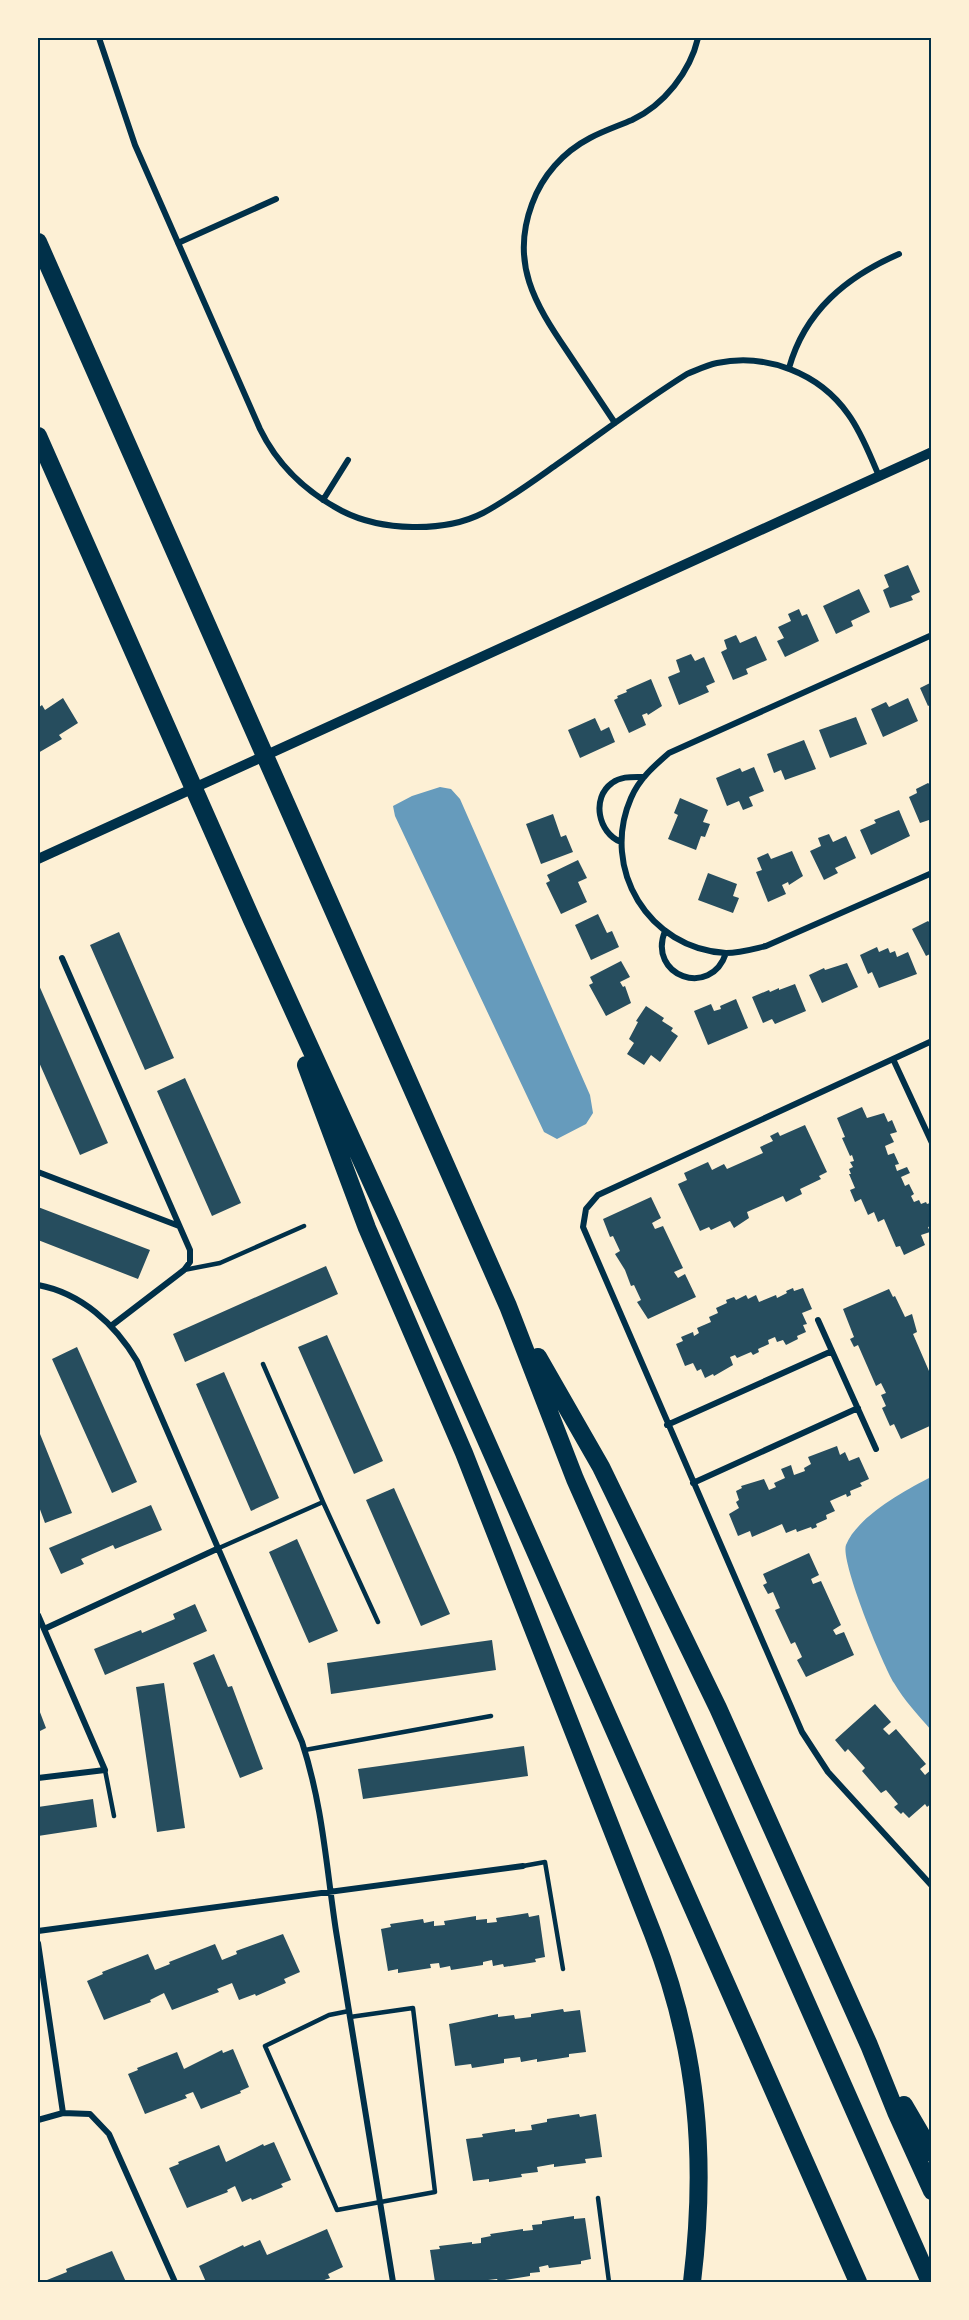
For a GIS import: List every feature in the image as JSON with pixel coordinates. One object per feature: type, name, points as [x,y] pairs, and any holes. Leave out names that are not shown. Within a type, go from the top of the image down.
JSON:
[{"type":"highway","points":[[38,242],[508,1306],[575,1479],[930,2283]]},
{"type":"highway","points":[[38,436],[252,920],[391,1225],[858,2283]]},
{"type":"highway","points":[[252,920],[367,1228],[464,1453],[670,1980],[687,2047],[699,2136],[699,2225],[692,2283]]},
{"type":"highway","points":[[508,1306],[611,1488],[718,1708],[870,2045],[896,2112],[932,2191]]},
{"type":"highway","points":[[870,2045],[932,2153]]},
{"type":"street","points":[[99,38],[135,145],[265,439],[293,476],[323,500],[347,514],[387,525],[420,528],[460,521],[483,513],[512,496],[687,374],[711,364],[755,360],[789,368],[811,379],[837,399],[856,426],[879,476]]},
{"type":"street","points":[[615,423],[545,318],[533,295],[525,264],[526,221],[542,182],[557,162],[591,137],[634,119],[667,94],[683,74],[698,38]]},
{"type":"street","points":[[178,243],[276,199]]},
{"type":"street","points":[[789,368],[801,337],[830,297],[848,281],[876,264],[899,254]]},
{"type":"street","points":[[38,860],[932,452]]},
{"type":"street","points":[[323,500],[348,460]]},
{"type":"street","points":[[932,635],[676,749],[644,777],[631,798],[625,814],[621,842],[623,864],[630,889],[644,911],[683,943],[726,953],[766,946],[932,873]]},
{"type":"street","points":[[621,842],[610,836],[602,825],[599,808],[602,796],[612,783],[627,776],[644,777]]},
{"type":"street","points":[[666,931],[662,941],[664,958],[670,968],[680,976],[694,979],[713,973],[721,965],[726,953]]},
{"type":"street","points":[[62,958],[190,1250],[190,1262],[184,1270],[111,1326]]},
{"type":"street","points":[[932,1041],[598,1196],[589,1203],[582,1227],[798,1726],[828,1772],[932,1886]]},
{"type":"street","points":[[892,1059],[932,1143]]},
{"type":"street","points":[[38,1172],[179,1226]]},
{"type":"street","points":[[38,1285],[74,1298],[111,1326],[137,1361],[305,1750],[321,1814],[330,1893],[393,2283]]},
{"type":"street","points":[[818,1320],[876,1449]]},
{"type":"street","points":[[667,1425],[832,1351]]},
{"type":"street","points":[[693,1483],[858,1408]]},
{"type":"street","points":[[44,1629],[219,1548]]},
{"type":"street","points":[[38,1615],[105,1770],[38,1778]]},
{"type":"street","points":[[38,1931],[523,1866]]},
{"type":"street","points":[[38,1943],[63,2113]]},
{"type":"street","points":[[38,2120],[63,2113],[90,2114],[110,2134],[175,2283]]},
{"type":"lane","points":[[184,1270],[220,1263],[304,1226]]},
{"type":"lane","points":[[263,1364],[378,1622]]},
{"type":"lane","points":[[219,1548],[323,1502]]},
{"type":"lane","points":[[305,1750],[491,1716]]},
{"type":"lane","points":[[105,1770],[114,1816]]},
{"type":"lane","points":[[523,1866],[545,1862],[563,1969]]},
{"type":"lane","points":[[413,2008],[435,2192],[380,2202],[337,2210],[265,2046],[329,2015],[413,2008]]},
{"type":"lane","points":[[598,2198],[609,2283]]},
{"type":"water","points":[[440,787],[451,789],[460,799],[590,1095],[593,1113],[586,1124],[557,1139],[544,1132],[395,816],[393,806],[412,796]]},
{"type":"water","points":[[931,1477],[931,1730],[894,1683],[872,1636],[849,1571],[846,1545],[860,1524],[883,1505]]},
{"type":"building","points":[[908,565],[920,592],[911,596],[913,600],[890,608],[883,590],[889,587],[884,575]]},
{"type":"building","points":[[859,589],[870,612],[851,621],[853,626],[836,634],[823,606]]},
{"type":"building","points":[[799,609],[802,616],[807,614],[819,641],[785,657],[777,641],[784,638],[778,627],[791,621],[788,614]]},
{"type":"building","points":[[736,635],[740,643],[756,636],[767,660],[746,669],[748,674],[733,680],[721,652],[727,649],[724,640]]},
{"type":"building","points":[[691,654],[695,661],[704,657],[715,682],[706,686],[709,692],[679,705],[668,677],[680,672],[676,660]]},
{"type":"building","points":[[651,679],[662,706],[648,715],[647,713],[642,715],[646,725],[629,733],[614,700],[618,698],[617,696],[627,692],[626,690]]},
{"type":"building","points":[[932,682],[932,704],[928,706],[920,688]]},
{"type":"building","points":[[63,698],[78,723],[59,735],[62,739],[38,753],[38,708],[42,705],[45,710]]},
{"type":"building","points":[[908,698],[918,721],[883,737],[871,709],[886,702],[889,707]]},
{"type":"building","points":[[856,717],[867,744],[830,758],[819,730]]},
{"type":"building","points":[[595,718],[601,731],[609,727],[615,742],[580,758],[568,730]]},
{"type":"building","points":[[804,740],[816,769],[785,780],[781,770],[774,773],[767,754]]},
{"type":"building","points":[[754,767],[764,791],[749,797],[753,806],[743,810],[739,801],[727,806],[716,778],[740,768],[742,772]]},
{"type":"building","points":[[928,783],[932,786],[932,819],[920,823],[909,797],[917,793],[916,789]]},
{"type":"building","points":[[680,798],[708,810],[703,822],[710,824],[705,837],[701,836],[696,850],[668,839],[678,815],[674,813]]},
{"type":"building","points":[[899,810],[910,836],[871,855],[860,830],[876,823],[874,820]]},
{"type":"building","points":[[553,814],[561,837],[566,835],[573,852],[541,864],[526,824]]},
{"type":"building","points":[[829,834],[833,842],[846,836],[856,858],[835,868],[838,873],[824,880],[810,851],[821,846],[818,838]]},
{"type":"building","points":[[792,851],[803,876],[789,885],[788,882],[782,885],[786,894],[768,902],[756,872],[762,870],[757,858],[768,853],[771,859]]},
{"type":"building","points":[[578,860],[587,878],[578,882],[587,902],[561,914],[546,883],[550,881],[547,875]]},
{"type":"building","points":[[708,873],[737,884],[733,896],[739,898],[733,913],[698,900]]},
{"type":"building","points":[[598,914],[607,933],[612,931],[619,947],[591,960],[575,925]]},
{"type":"building","points":[[928,921],[932,925],[932,953],[926,956],[912,929]]},
{"type":"building","points":[[119,932],[174,1058],[145,1070],[90,945]]},
{"type":"building","points":[[877,947],[879,952],[888,948],[890,953],[895,951],[897,957],[908,952],[917,974],[879,988],[872,972],[868,974],[860,955]]},
{"type":"building","points":[[621,961],[630,977],[620,982],[623,987],[625,986],[631,1003],[606,1016],[589,985],[593,983],[590,977]]},
{"type":"building","points":[[847,963],[858,987],[822,1003],[809,975],[824,968],[825,970]]},
{"type":"building","points":[[38,983],[108,1143],[80,1155],[38,1060]]},
{"type":"building","points":[[795,984],[806,1011],[775,1024],[772,1019],[763,1023],[752,997]]},
{"type":"building","points":[[736,999],[748,1028],[708,1045],[694,1011],[711,1004],[714,1011],[721,1009],[720,1006]]},
{"type":"building","points":[[646,1006],[664,1018],[662,1021],[673,1028],[671,1031],[678,1036],[660,1062],[651,1055],[644,1065],[627,1054],[634,1043],[629,1039],[638,1022],[636,1021]]},
{"type":"building","points":[[185,1078],[241,1203],[212,1216],[157,1091]]},
{"type":"building","points":[[862,1107],[867,1118],[884,1113],[888,1122],[892,1120],[897,1132],[890,1134],[894,1142],[885,1146],[888,1155],[894,1153],[899,1164],[895,1165],[897,1171],[907,1167],[910,1173],[901,1177],[905,1186],[909,1184],[914,1194],[911,1196],[914,1202],[919,1200],[921,1204],[930,1203],[932,1207],[932,1226],[928,1227],[930,1232],[921,1235],[925,1245],[904,1255],[900,1246],[896,1247],[884,1219],[878,1222],[874,1212],[868,1215],[861,1199],[855,1202],[850,1190],[855,1188],[849,1174],[851,1174],[849,1169],[853,1167],[850,1162],[854,1161],[842,1138],[845,1137],[837,1118]]},
{"type":"building","points":[[805,1125],[827,1172],[819,1176],[821,1179],[800,1189],[802,1194],[786,1202],[783,1196],[747,1212],[749,1218],[734,1228],[730,1221],[711,1230],[709,1227],[700,1231],[678,1184],[687,1180],[684,1173],[708,1162],[712,1170],[724,1164],[727,1169],[763,1153],[760,1147],[773,1141],[770,1136],[778,1132],[780,1136]]},
{"type":"building","points":[[651,1197],[661,1218],[652,1223],[655,1229],[663,1226],[683,1268],[674,1272],[678,1278],[685,1274],[696,1297],[648,1319],[637,1302],[641,1300],[634,1285],[631,1286],[615,1254],[620,1251],[613,1236],[610,1237],[603,1219]]},
{"type":"building","points":[[38,1207],[150,1250],[138,1279],[38,1240]]},
{"type":"building","points":[[326,1266],[338,1294],[185,1362],[173,1334]]},
{"type":"building","points":[[793,1288],[794,1291],[803,1288],[812,1309],[802,1313],[807,1324],[803,1325],[806,1332],[797,1336],[798,1339],[786,1345],[783,1340],[777,1342],[775,1337],[768,1340],[769,1344],[758,1349],[759,1352],[753,1355],[751,1352],[737,1358],[735,1355],[730,1357],[733,1365],[714,1376],[713,1374],[705,1378],[701,1369],[697,1371],[693,1363],[685,1366],[676,1344],[683,1341],[681,1337],[693,1332],[694,1336],[699,1333],[697,1328],[711,1322],[709,1317],[718,1313],[716,1308],[727,1303],[726,1300],[734,1297],[736,1300],[746,1295],[748,1299],[756,1295],[759,1302],[776,1295],[777,1298]]},
{"type":"building","points":[[889,1289],[905,1317],[912,1314],[917,1332],[913,1334],[929,1371],[932,1370],[932,1425],[901,1439],[894,1424],[890,1426],[882,1408],[886,1406],[881,1395],[886,1393],[881,1383],[876,1386],[858,1345],[854,1347],[850,1339],[854,1337],[843,1309]]},
{"type":"building","points":[[327,1335],[383,1461],[354,1474],[298,1347]]},
{"type":"building","points":[[77,1347],[137,1482],[112,1493],[52,1359]]},
{"type":"building","points":[[224,1372],[279,1498],[251,1511],[196,1384]]},
{"type":"building","points":[[38,1429],[72,1513],[45,1523],[38,1504]]},
{"type":"building","points":[[837,1446],[840,1455],[845,1452],[849,1461],[859,1457],[869,1479],[860,1483],[862,1486],[850,1491],[851,1495],[847,1497],[846,1494],[830,1501],[835,1511],[826,1515],[827,1519],[816,1524],[817,1527],[797,1532],[796,1529],[786,1533],[782,1524],[752,1537],[750,1531],[738,1536],[729,1514],[739,1508],[736,1502],[739,1500],[736,1491],[742,1488],[741,1486],[764,1479],[769,1490],[776,1487],[774,1483],[785,1478],[781,1469],[791,1465],[794,1475],[805,1471],[804,1468],[811,1464],[808,1457]]},
{"type":"building","points":[[394,1488],[450,1614],[421,1626],[366,1500]]},
{"type":"building","points":[[151,1505],[162,1530],[115,1549],[113,1545],[81,1559],[84,1564],[61,1574],[49,1548]]},
{"type":"building","points":[[297,1539],[338,1631],[309,1643],[269,1552]]},
{"type":"building","points":[[809,1553],[819,1575],[811,1579],[813,1584],[821,1581],[841,1625],[833,1630],[836,1635],[844,1632],[854,1655],[806,1677],[797,1660],[802,1657],[795,1642],[791,1644],[775,1610],[780,1608],[773,1592],[768,1594],[763,1585],[767,1583],[763,1574]]},
{"type":"building","points":[[195,1604],[207,1631],[105,1675],[94,1649],[175,1619],[173,1614]]},
{"type":"building","points":[[492,1640],[496,1670],[331,1694],[327,1663]]},
{"type":"building","points":[[214,1654],[228,1687],[232,1686],[263,1769],[240,1778],[193,1663]]},
{"type":"building","points":[[164,1683],[185,1828],[157,1832],[136,1687]]},
{"type":"building","points":[[875,1704],[891,1722],[883,1729],[889,1735],[896,1729],[926,1764],[920,1769],[925,1775],[932,1769],[932,1803],[927,1807],[925,1804],[909,1818],[894,1807],[898,1804],[886,1790],[881,1793],[862,1771],[865,1768],[848,1749],[845,1752],[835,1740]]},
{"type":"building","points":[[38,1707],[46,1728],[38,1732]]},
{"type":"building","points":[[524,1746],[528,1776],[363,1799],[358,1769]]},
{"type":"building","points":[[93,1799],[97,1827],[38,1836],[38,1807]]},
{"type":"building","points":[[528,1913],[529,1917],[539,1915],[545,1957],[535,1959],[536,1962],[504,1967],[503,1964],[493,1966],[492,1960],[483,1962],[483,1965],[451,1970],[450,1966],[440,1968],[439,1963],[430,1964],[431,1968],[398,1973],[398,1969],[388,1971],[381,1929],[391,1927],[390,1924],[423,1919],[424,1923],[434,1921],[434,1926],[445,1925],[444,1921],[476,1916],[476,1920],[487,1919],[487,1923],[497,1922],[496,1918]]},
{"type":"building","points":[[283,1934],[300,1972],[284,1979],[286,1983],[256,1996],[255,1994],[239,2000],[232,1983],[217,1989],[219,1992],[172,2010],[164,1993],[150,2000],[151,2002],[104,2020],[87,1981],[103,1974],[102,1972],[148,1954],[155,1970],[215,1944],[222,1960],[237,1954],[236,1951]]},
{"type":"building","points":[[563,2009],[564,2012],[580,2010],[586,2052],[537,2062],[537,2059],[521,2062],[520,2057],[504,2059],[504,2063],[472,2068],[471,2064],[455,2066],[449,2024],[498,2014],[498,2017],[514,2015],[515,2019],[531,2017],[531,2014]]},
{"type":"building","points":[[233,2049],[249,2087],[240,2091],[241,2093],[201,2109],[193,2092],[185,2095],[187,2098],[145,2114],[128,2074],[177,2052],[184,2069],[222,2050],[223,2053]]},
{"type":"building","points":[[579,2114],[580,2117],[596,2114],[602,2157],[585,2159],[586,2163],[537,2167],[538,2172],[521,2174],[522,2177],[489,2182],[489,2179],[473,2181],[466,2139],[515,2129],[515,2132],[532,2130],[531,2125],[547,2122],[547,2119]]},
{"type":"building","points":[[274,2142],[291,2180],[281,2184],[283,2187],[242,2202],[235,2186],[227,2190],[228,2192],[187,2208],[169,2168],[219,2145],[226,2162],[263,2144],[264,2146]]},
{"type":"building","points":[[574,2216],[574,2219],[585,2218],[591,2259],[581,2261],[581,2264],[549,2268],[548,2265],[539,2267],[540,2272],[530,2273],[530,2276],[498,2281],[497,2279],[488,2280],[488,2282],[435,2282],[430,2250],[440,2249],[439,2246],[481,2243],[481,2238],[491,2236],[490,2234],[523,2229],[523,2231],[533,2230],[532,2225],[542,2224],[542,2221]]},
{"type":"building","points":[[327,2229],[343,2267],[328,2274],[330,2278],[319,2282],[277,2282],[275,2280],[270,2282],[206,2282],[199,2266],[243,2245],[244,2247],[260,2240],[267,2255]]},
{"type":"building","points":[[112,2251],[126,2282],[42,2282],[67,2272],[66,2269]]}]
